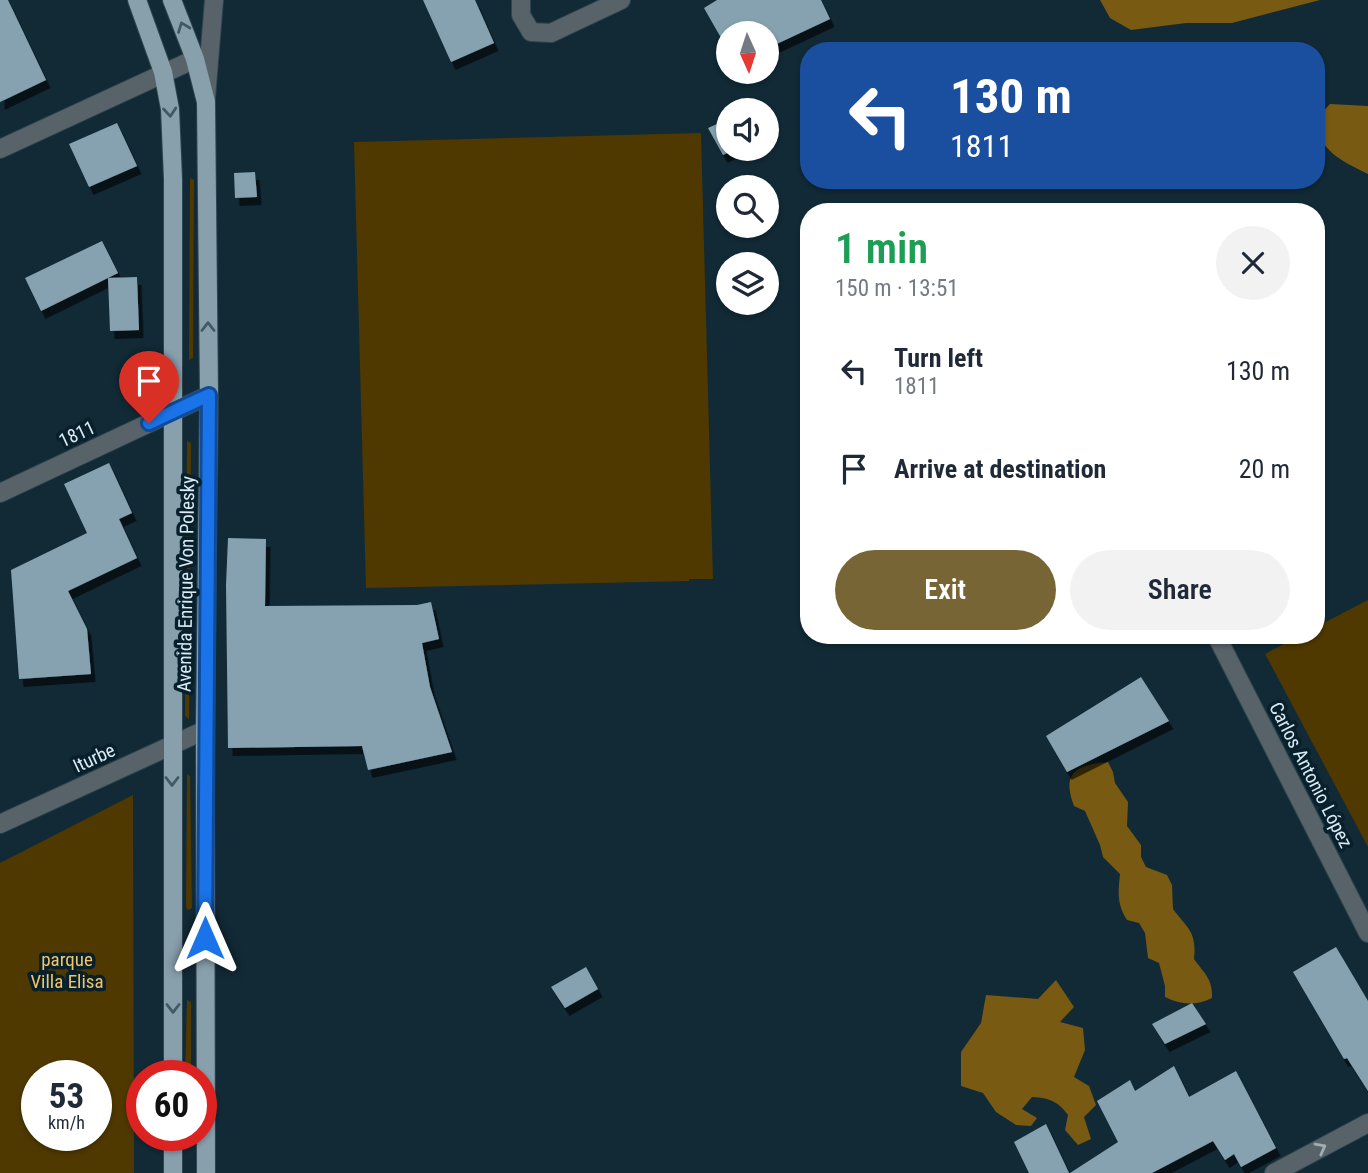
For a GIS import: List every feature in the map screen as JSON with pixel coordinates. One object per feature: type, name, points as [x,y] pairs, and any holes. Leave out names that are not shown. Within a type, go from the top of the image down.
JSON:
[{"type":"main road","name":"Avenida Enrique Von Polesky","points":[[137,0],[163,72],[170,108],[173,179],[173,1060]]},
{"type":"main road","name":"Avenida Enrique Von Polesky","points":[[172,0],[195,59],[206,102],[209,395],[205,730],[206,1173]]},
{"type":"main road","points":[[172,965],[205,964]]},
{"type":"main road","points":[[173,1151],[173,1173]]},
{"type":"street","points":[[206,102],[214,0]]},
{"type":"street","points":[[521,0],[521,15],[531,32],[551,33],[621,0]]},
{"type":"street","points":[[0,149],[195,59]]},
{"type":"street","name":"1811","points":[[0,492],[209,395]]},
{"type":"street","name":"Carlos Antonio López","points":[[1221,644],[1368,933]]},
{"type":"street","name":"Iturbe","points":[[0,824],[205,730]]},
{"type":"street","points":[[1274,1173],[1368,1123]]},
{"type":"green space","points":[[701,133],[713,579],[366,588],[354,142]]},
{"type":"green space","points":[[190,178],[194,180],[193,358],[189,360]]},
{"type":"green space","points":[[187,441],[191,443],[189,719],[185,716]]},
{"type":"green space","points":[[1368,600],[1368,847],[1265,654],[1284,644],[1325,644],[1325,622]]},
{"type":"green space","points":[[187,774],[190,776],[192,908],[188,910],[186,907]]},
{"type":"green space","name":"parque Villa Elisa","points":[[133,795],[134,1060],[126,1060],[126,1151],[134,1151],[134,1173],[0,1173],[0,863]]},
{"type":"green space","points":[[187,1000],[191,1002],[191,1060],[185,1060]]},
{"type":"shaded area","points":[[1100,0],[1320,0],[1232,23],[1186,23],[1131,30],[1110,18]]},
{"type":"shaded area","points":[[1330,104],[1368,106],[1368,174],[1350,165],[1326,147],[1325,109]]},
{"type":"shaded area","points":[[1108,762],[1115,783],[1128,802],[1127,826],[1141,845],[1141,857],[1146,867],[1167,875],[1172,885],[1173,909],[1190,931],[1194,942],[1194,959],[1211,986],[1212,998],[1206,1001],[1188,1004],[1165,997],[1159,963],[1148,958],[1145,933],[1139,923],[1127,920],[1121,909],[1120,874],[1103,857],[1085,811],[1074,806],[1069,785],[1074,772],[1088,765]]},
{"type":"shaded area","points":[[1056,980],[1074,1007],[1060,1022],[1083,1028],[1085,1050],[1074,1077],[1089,1086],[1096,1105],[1084,1117],[1091,1139],[1078,1145],[1065,1130],[1068,1115],[1053,1101],[1032,1097],[1022,1109],[1037,1118],[1031,1126],[1016,1125],[996,1112],[983,1093],[961,1086],[961,1052],[981,1023],[986,995],[1038,999]]},
{"type":"building","points":[[0,0],[8,0],[46,80],[0,102]]},
{"type":"building","points":[[423,0],[475,0],[494,43],[451,62]]},
{"type":"building","points":[[717,0],[821,0],[830,19],[779,43],[779,21],[716,21],[716,29],[704,8]]},
{"type":"building","points":[[117,123],[137,166],[89,187],[69,144]]},
{"type":"building","points":[[716,124],[716,142],[708,128]]},
{"type":"building","points":[[255,172],[257,197],[235,198],[234,173]]},
{"type":"building","points":[[102,241],[118,273],[41,311],[25,278]]},
{"type":"building","points":[[137,277],[139,330],[110,331],[108,278]]},
{"type":"building","points":[[109,463],[132,513],[119,519],[137,558],[68,591],[87,629],[91,674],[19,679],[11,570],[87,533],[64,484]]},
{"type":"building","points":[[228,538],[266,539],[265,606],[417,605],[431,602],[439,639],[422,643],[430,687],[452,752],[368,770],[362,746],[228,748]]},
{"type":"building","points":[[1141,677],[1169,721],[1067,772],[1046,736]]},
{"type":"building","points":[[1336,947],[1368,1001],[1368,1091],[1347,1058],[1344,1059],[1293,972]]},
{"type":"building","points":[[586,967],[598,989],[565,1008],[551,987]]},
{"type":"building","points":[[1192,1003],[1206,1024],[1165,1044],[1152,1024]]},
{"type":"building","points":[[1174,1066],[1189,1097],[1236,1071],[1276,1148],[1241,1167],[1234,1154],[1225,1160],[1213,1141],[1152,1173],[1070,1173],[1118,1142],[1097,1101],[1130,1080],[1135,1091]]},
{"type":"building","points":[[1046,1124],[1069,1173],[1029,1173],[1014,1142]]},
{"type":"route","points":[[149,423],[209,395],[205,938]]}]
